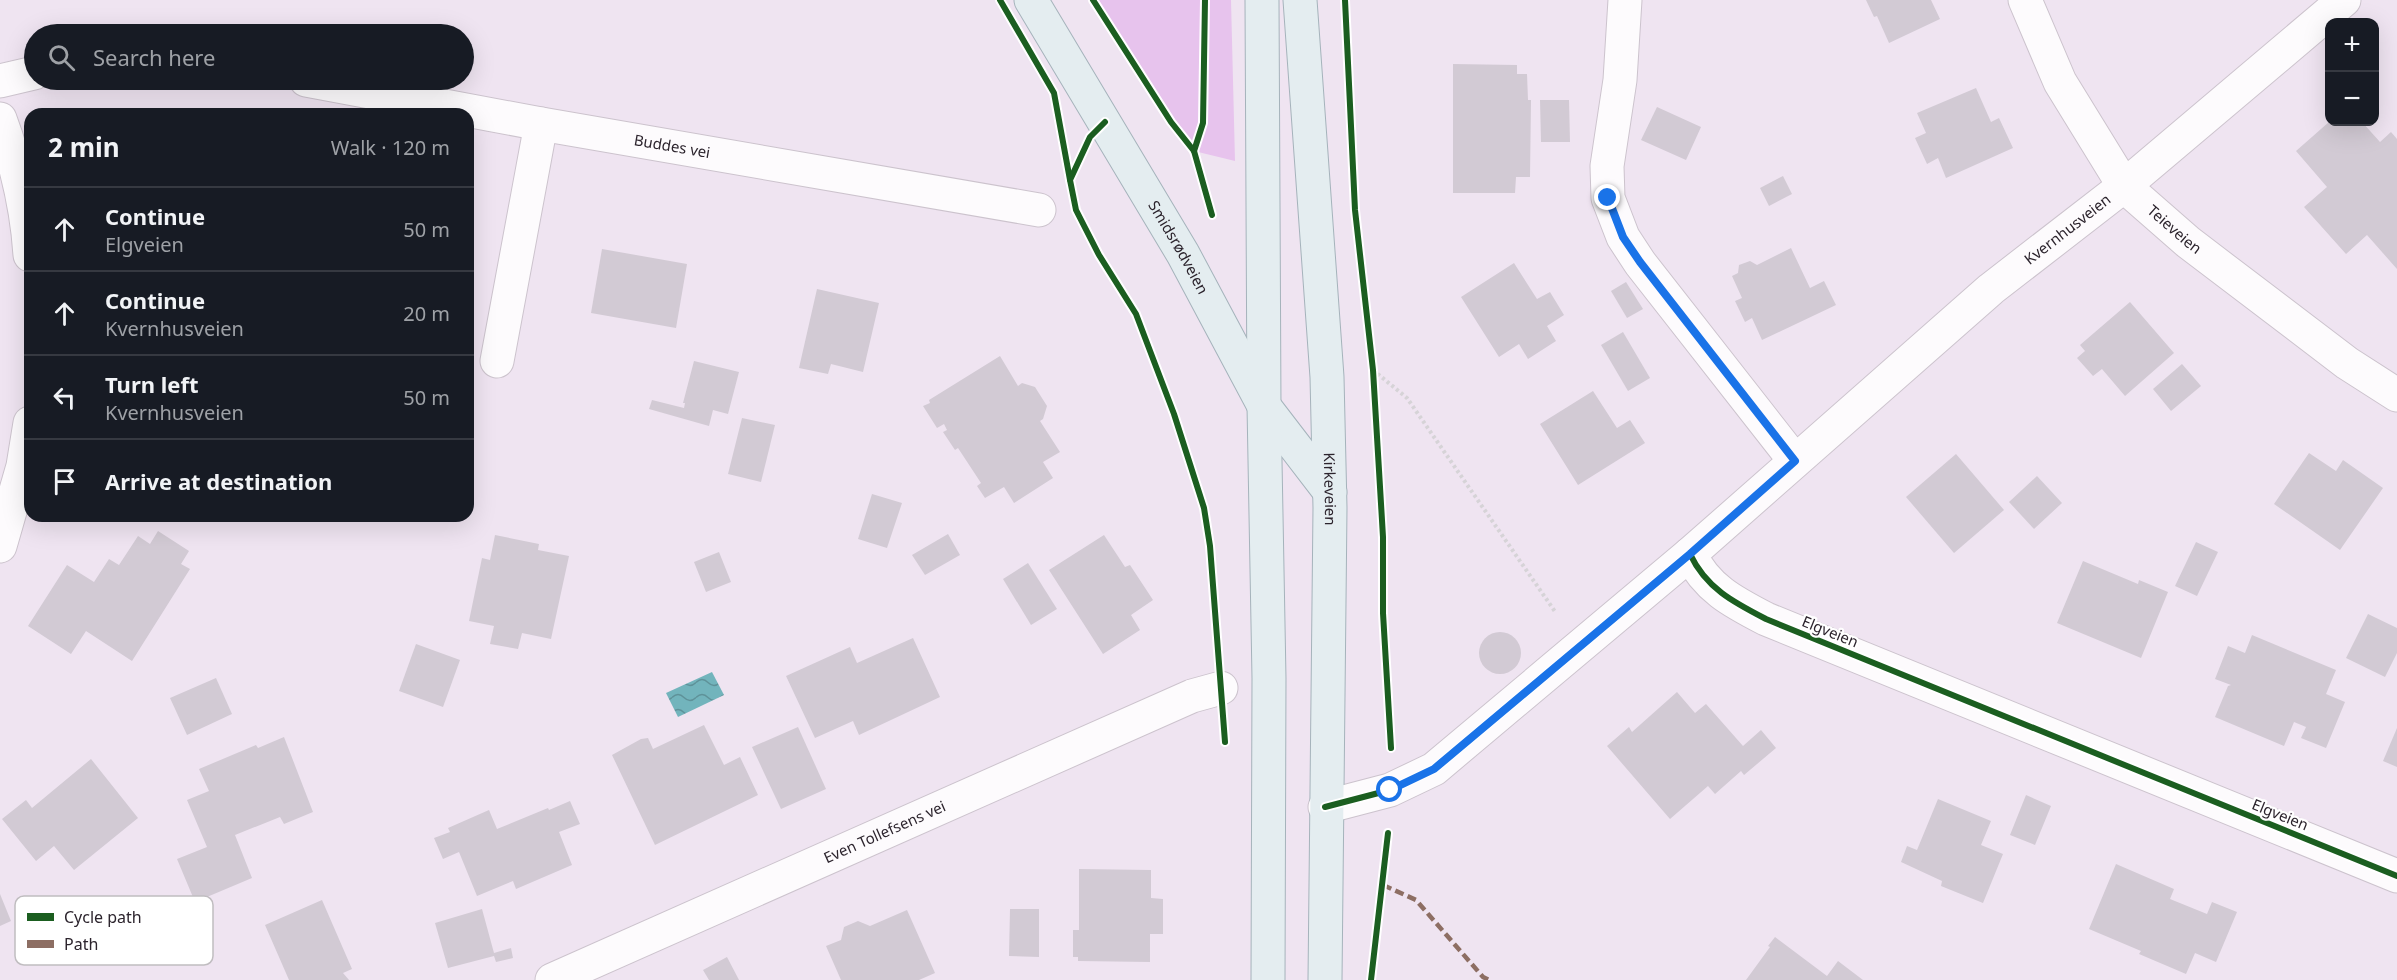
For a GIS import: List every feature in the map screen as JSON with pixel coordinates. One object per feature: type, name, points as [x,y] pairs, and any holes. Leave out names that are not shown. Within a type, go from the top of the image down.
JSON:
[{"type":"main road","name":"Smidsrødveien","points":[[1031,0],[1184,254],[1263,406],[1330,492]]},
{"type":"main road","points":[[1262,0],[1263,406],[1269,678],[1268,980]]},
{"type":"main road","name":"Kirkeveien","points":[[1300,0],[1327,378],[1330,492],[1325,980]]},
{"type":"street","points":[[1625,0],[1620,81],[1607,166],[1608,198],[1623,237],[1640,262],[1795,461]]},
{"type":"street","name":"Teieveien","points":[[2025,0],[2060,82],[2124,186],[2188,242],[2347,363],[2397,394]]},
{"type":"street","name":"Kvernhusveien","points":[[1690,554],[1991,290],[2124,186],[2344,0]]},
{"type":"street","points":[[0,81],[24,75]]},
{"type":"street","name":"Buddes vei","points":[[359,90],[456,108]]},
{"type":"street","name":"Buddes vei","points":[[474,111],[1038,210]]},
{"type":"street","points":[[0,119],[11,148],[24,211]]},
{"type":"street","points":[[497,361],[541,124]]},
{"type":"street","points":[[0,546],[24,460]]},
{"type":"street","points":[[1325,807],[1390,790],[1434,769],[1690,554]]},
{"type":"street","name":"Elgveien","points":[[1690,554],[1698,571],[1714,588],[1736,604],[1766,619],[2397,876]]},
{"type":"street","name":"Even Tollefsens vei","points":[[552,980],[1192,696],[1221,688]]},
{"type":"path","points":[[1372,359],[1374,382]]},
{"type":"path","points":[[1373,370],[1407,398],[1549,604],[1583,644]]},
{"type":"shaded area","points":[[1093,0],[1231,0],[1235,161],[1194,151],[1171,122]]},
{"type":"water","points":[[712,672],[724,695],[678,717],[666,693]]},
{"type":"building","points":[[1866,0],[1931,0],[1940,19],[1889,43],[1877,16],[1874,17]]},
{"type":"building","points":[[1453,64],[1517,65],[1517,74],[1527,74],[1528,100],[1531,100],[1530,177],[1516,177],[1515,193],[1453,193]]},
{"type":"building","points":[[1976,88],[1991,122],[1999,118],[2013,148],[1946,178],[1938,158],[1927,164],[1915,138],[1926,133],[1917,113]]},
{"type":"building","points":[[1540,100],[1569,100],[1570,142],[1541,142]]},
{"type":"building","points":[[1657,107],[1701,127],[1686,160],[1641,140]]},
{"type":"building","points":[[2325,126],[2366,126],[2380,142],[2391,132],[2397,139],[2397,269],[2367,235],[2346,254],[2304,207],[2327,187],[2296,151]]},
{"type":"building","points":[[1783,176],[1792,194],[1769,206],[1760,188]]},
{"type":"building","points":[[1791,248],[1810,288],[1824,281],[1836,305],[1762,340],[1752,318],[1745,322],[1735,301],[1742,298],[1732,276],[1738,273],[1739,265],[1750,261],[1757,265]]},
{"type":"building","points":[[602,249],[687,264],[676,328],[591,313]]},
{"type":"building","points":[[1514,263],[1537,299],[1550,292],[1564,315],[1547,326],[1556,341],[1528,359],[1519,344],[1499,357],[1461,297]]},
{"type":"building","points":[[1626,282],[1643,309],[1627,318],[1611,291]]},
{"type":"building","points":[[817,289],[879,303],[863,372],[831,364],[828,374],[799,368]]},
{"type":"building","points":[[2130,302],[2174,353],[2125,396],[2102,369],[2093,376],[2077,358],[2085,351],[2080,345]]},
{"type":"building","points":[[1623,332],[1650,378],[1628,391],[1601,345]]},
{"type":"building","points":[[1000,356],[1018,386],[1022,383],[1035,387],[1047,406],[1043,419],[1040,421],[1060,452],[1043,462],[1053,478],[1014,503],[1004,487],[985,498],[977,486],[981,483],[958,448],[955,450],[943,432],[947,430],[944,424],[937,428],[923,406]]},
{"type":"building","points":[[694,361],[739,372],[728,414],[713,410],[709,426],[649,409],[652,400],[684,408],[685,403],[683,403]]},
{"type":"building","points":[[2182,364],[2201,386],[2171,411],[2153,389]]},
{"type":"building","points":[[1593,391],[1617,428],[1630,420],[1645,443],[1578,485],[1540,424]]},
{"type":"building","points":[[742,418],[775,425],[761,482],[728,474]]},
{"type":"building","points":[[2309,453],[2336,471],[2343,460],[2383,488],[2340,550],[2274,504]]},
{"type":"building","points":[[1956,454],[2004,510],[1954,553],[1906,497]]},
{"type":"building","points":[[2037,476],[2062,503],[2034,529],[2009,502]]},
{"type":"building","points":[[872,494],[902,503],[887,548],[858,539]]},
{"type":"building","points":[[158,531],[189,551],[181,564],[190,569],[132,661],[86,631],[71,654],[28,626],[67,565],[94,582],[109,559],[119,565],[138,536],[150,544]]},
{"type":"building","points":[[948,534],[960,555],[925,575],[912,555]]},
{"type":"building","points":[[495,535],[539,544],[538,550],[569,556],[551,639],[522,633],[518,649],[490,644],[494,626],[469,621],[482,558],[490,560]]},
{"type":"building","points":[[1104,535],[1125,567],[1130,565],[1153,600],[1131,615],[1140,630],[1103,654],[1049,570]]},
{"type":"building","points":[[2196,542],[2218,552],[2197,596],[2175,586]]},
{"type":"building","points":[[719,552],[731,582],[706,592],[694,562]]},
{"type":"building","points":[[2083,561],[2138,584],[2139,580],[2168,592],[2141,658],[2057,623]]},
{"type":"building","points":[[1028,563],[1057,609],[1031,625],[1003,579]]},
{"type":"building","points":[[2368,614],[2397,628],[2397,653],[2385,677],[2346,658]]},
{"type":"building","points":[[1500,632],[1515,638],[1521,653],[1515,668],[1500,674],[1485,668],[1479,653],[1485,638]]},
{"type":"building","points":[[2252,635],[2336,670],[2326,694],[2345,702],[2326,748],[2301,738],[2306,727],[2294,722],[2284,746],[2215,717],[2228,686],[2231,685],[2215,679],[2228,646],[2245,653]]},
{"type":"building","points":[[913,638],[940,697],[859,735],[853,721],[815,738],[786,676],[850,647],[857,663]]},
{"type":"building","points":[[416,644],[460,660],[443,707],[399,691]]},
{"type":"building","points":[[216,678],[232,714],[187,735],[170,698]]},
{"type":"building","points":[[1677,692],[1695,713],[1706,704],[1743,746],[1761,730],[1776,748],[1744,775],[1741,771],[1715,794],[1708,786],[1670,819],[1607,746],[1629,727],[1632,732]]},
{"type":"building","points":[[704,725],[724,765],[740,757],[758,795],[655,845],[612,755],[641,739],[648,738],[653,749]]},
{"type":"building","points":[[798,727],[826,789],[781,809],[752,747]]},
{"type":"building","points":[[2397,728],[2397,767],[2383,761]]},
{"type":"building","points":[[284,737],[313,812],[284,824],[280,817],[235,835],[252,878],[209,896],[192,896],[177,859],[207,847],[187,800],[209,791],[199,769],[256,745],[258,748]]},
{"type":"building","points":[[91,759],[138,818],[74,870],[54,846],[36,861],[2,819],[26,800],[32,808]]},
{"type":"building","points":[[2026,795],[2051,806],[2035,845],[2010,835]]},
{"type":"building","points":[[1938,799],[1991,821],[1981,845],[2003,854],[1983,903],[1941,886],[1942,881],[1901,862],[1907,846],[1917,850]]},
{"type":"building","points":[[570,801],[580,824],[559,832],[572,865],[516,889],[513,881],[477,896],[459,852],[443,859],[434,838],[450,832],[448,828],[489,810],[497,829]]},
{"type":"building","points":[[2116,864],[2174,889],[2170,899],[2207,914],[2212,902],[2237,912],[2216,962],[2195,953],[2186,974],[2139,954],[2141,951],[2089,929]]},
{"type":"building","points":[[1079,869],[1151,870],[1151,898],[1163,899],[1163,934],[1150,934],[1150,962],[1078,961],[1078,957],[1073,957],[1073,930],[1079,930]]},
{"type":"building","points":[[0,894],[11,921],[0,926]]},
{"type":"building","points":[[322,900],[352,969],[343,973],[349,980],[289,980],[265,925]]},
{"type":"building","points":[[482,909],[494,953],[511,948],[513,958],[496,962],[494,956],[448,968],[435,923]]},
{"type":"building","points":[[1010,909],[1039,909],[1039,957],[1009,956]]},
{"type":"building","points":[[907,910],[935,973],[919,980],[841,980],[826,946],[841,940],[844,927],[858,921],[870,926]]},
{"type":"building","points":[[1775,937],[1827,976],[1838,961],[1863,980],[1746,980]]},
{"type":"building","points":[[727,957],[739,980],[709,980],[703,970]]},
{"type":"marked path","points":[[1383,885],[1416,900],[1483,977],[1489,980]]},
{"type":"cycle path","points":[[1000,0],[1054,93],[1070,180]]},
{"type":"cycle path","points":[[1093,0],[1171,122],[1194,151],[1212,215]]},
{"type":"cycle path","points":[[1194,151],[1203,123],[1205,0]]},
{"type":"cycle path","points":[[1345,0],[1355,210],[1373,370],[1383,537],[1383,613],[1391,748]]},
{"type":"cycle path","points":[[1105,122],[1090,137],[1070,180],[1076,210],[1099,255],[1136,314],[1174,414],[1204,508],[1210,546],[1225,742]]},
{"type":"cycle path","points":[[1325,807],[1390,790],[1434,769],[1690,554],[1712,585],[1732,600],[1766,619],[2397,876]]},
{"type":"cycle path","points":[[1371,980],[1388,833]]},
{"type":"route","points":[[1390,790],[1434,769],[1690,554],[1795,461],[1640,262],[1623,237],[1608,198]]}]
